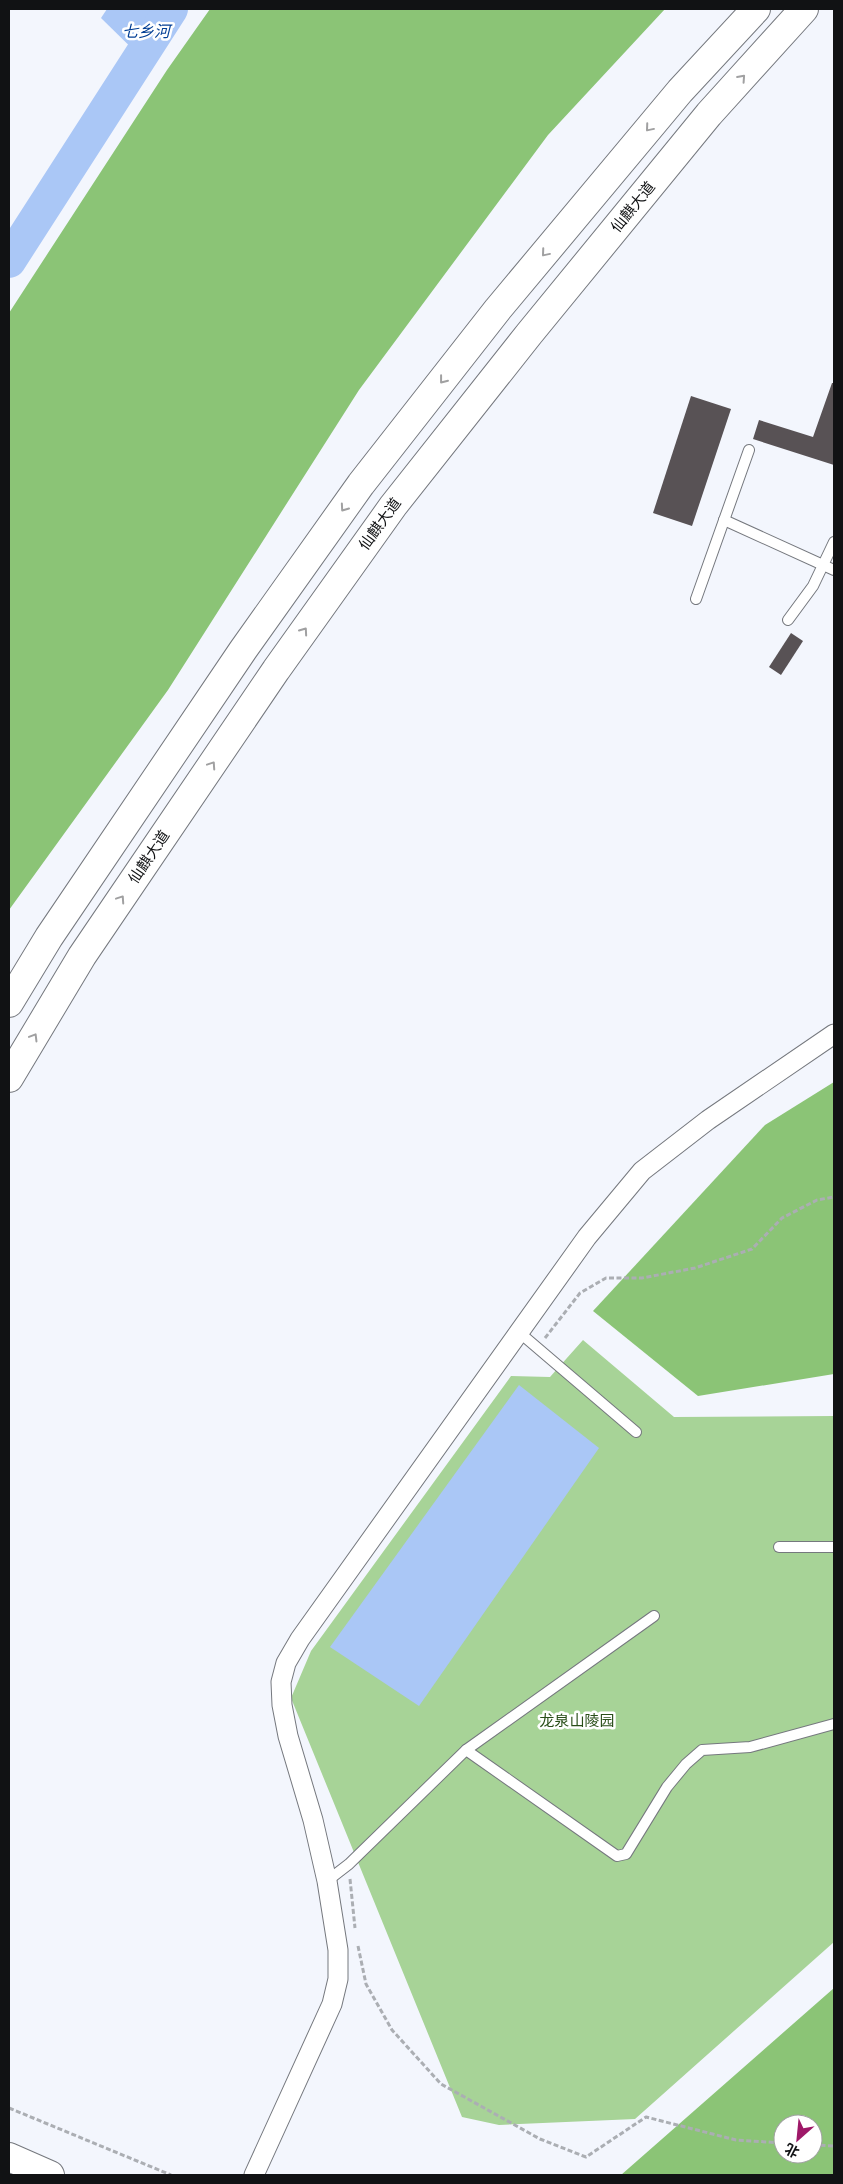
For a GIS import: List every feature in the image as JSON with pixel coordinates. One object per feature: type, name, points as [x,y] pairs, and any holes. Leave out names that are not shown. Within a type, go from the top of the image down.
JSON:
[{"type":"main road","points":[[9,1003],[49,937],[221,683],[362,484],[498,309],[680,91],[756,9]]},
{"type":"main road","name":"仙麒大道","points":[[9,1078],[82,956],[276,670],[392,506],[535,326],[709,114],[804,9]]},
{"type":"main road","points":[[9,2158],[50,2175]]},
{"type":"street","points":[[254,2175],[332,2004],[338,1979],[338,1950],[327,1881],[313,1820],[288,1736],[282,1705],[281,1682],[286,1663],[300,1638],[587,1237],[642,1170],[708,1120],[834,1034]]},
{"type":"lane","points":[[696,599],[749,450]]},
{"type":"lane","points":[[724,520],[830,567]]},
{"type":"lane","points":[[788,620],[813,586],[830,567],[834,542]]},
{"type":"lane","points":[[520,1333],[636,1432]]},
{"type":"lane","points":[[779,1547],[834,1547]]},
{"type":"lane","points":[[327,1881],[349,1864],[466,1750],[654,1616]]},
{"type":"lane","points":[[466,1750],[616,1856],[626,1854],[668,1787],[686,1764],[702,1750],[750,1747],[834,1724]]},
{"type":"path","points":[[537,1348],[580,1293],[606,1278],[642,1278],[695,1268],[752,1249],[782,1218],[817,1200],[834,1197]]},
{"type":"path","points":[[349,1864],[356,1937],[366,1984],[392,2030],[441,2084],[540,2139],[586,2157],[646,2117],[736,2140],[773,2142]]},
{"type":"path","points":[[9,2108],[170,2175]]},
{"type":"green space","points":[[210,9],[665,9],[548,135],[359,390],[168,690],[9,910],[9,313],[167,70]]},
{"type":"green space","points":[[834,1082],[834,1374],[698,1396],[593,1311],[765,1125]]},
{"type":"green space","name":"龙泉山陵园","points":[[583,1340],[674,1417],[834,1416],[834,1942],[635,2119],[499,2125],[462,2117],[291,1698],[311,1651],[511,1376],[550,1377]]},
{"type":"green space","points":[[834,1988],[834,2175],[621,2175]]},
{"type":"water","name":"七乡河","points":[[107,9],[184,9],[169,38],[150,66],[101,18]]},
{"type":"water","points":[[519,1385],[599,1448],[419,1706],[330,1647]]},
{"type":"building","points":[[832,383],[834,383],[834,465],[753,439],[759,420],[813,437]]},
{"type":"building","points":[[691,396],[731,409],[692,526],[653,513]]},
{"type":"building","points":[[791,633],[803,641],[781,675],[769,667]]},
{"type":"waterway","name":"七乡河","points":[[9,261],[171,9]]}]
